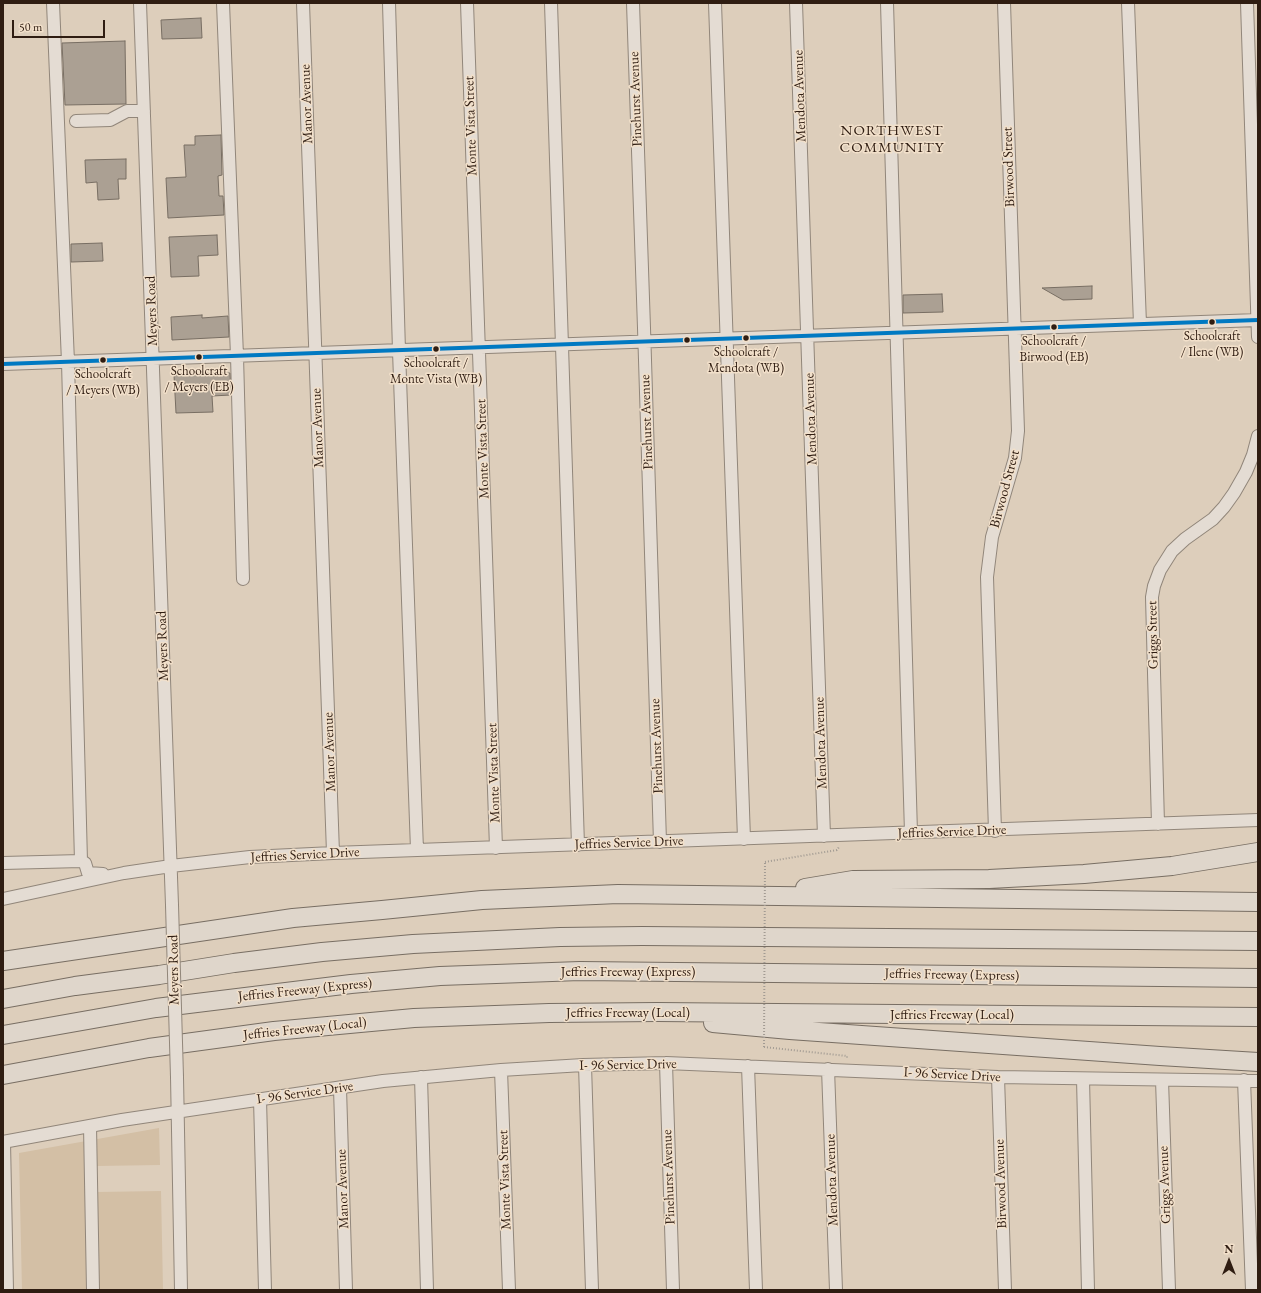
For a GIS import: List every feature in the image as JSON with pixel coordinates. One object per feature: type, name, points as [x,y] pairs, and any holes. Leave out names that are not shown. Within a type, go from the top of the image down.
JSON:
[{"type":"highway","points":[[757,895],[853,880],[989,879],[1084,874],[1172,866],[1258,852]]},
{"type":"highway","points":[[4,960],[293,918],[482,900],[618,894],[1258,902]]},
{"type":"highway","points":[[3,999],[75,986],[322,952],[413,944],[552,937],[650,936],[1258,941]]},
{"type":"highway","name":"Jeffries Freeway (Express)","points":[[3,1035],[156,1008],[337,985],[440,976],[580,971],[1258,978]]},
{"type":"highway","points":[[657,1012],[715,1024],[1258,1062]]},
{"type":"highway","name":"Jeffries Freeway (Local)","points":[[3,1075],[149,1048],[274,1031],[414,1018],[549,1013],[657,1012],[1258,1017]]},
{"type":"street","points":[[53,3],[68,362],[81,861]]},
{"type":"street","name":"Meyers Road","points":[[140,3],[171,866],[178,1111],[181,1290]]},
{"type":"street","points":[[223,3],[237,356],[243,579]]},
{"type":"street","name":"Manor Avenue","points":[[303,3],[333,853]]},
{"type":"street","points":[[389,3],[399,351],[417,850]]},
{"type":"street","name":"Monte Vista Street","points":[[467,3],[496,848]]},
{"type":"street","points":[[551,3],[578,845]]},
{"type":"street","name":"Pinehurst Avenue","points":[[633,3],[660,842]]},
{"type":"street","points":[[715,3],[744,839]]},
{"type":"street","name":"Mendota Avenue","points":[[796,3],[824,836]]},
{"type":"street","points":[[887,3],[911,833]]},
{"type":"street","name":"Birwood Street","points":[[995,831],[987,577],[992,537],[1018,443],[1004,3]]},
{"type":"street","points":[[1128,3],[1140,324]]},
{"type":"street","points":[[1247,3],[1258,337]]},
{"type":"street","points":[[76,121],[110,120],[127,111],[144,110]]},
{"type":"street","points":[[3,364],[1258,320]]},
{"type":"street","name":"Griggs Street","points":[[1158,824],[1152,597],[1154,586],[1160,570],[1172,551],[1185,539],[1213,519],[1234,493],[1251,460],[1258,436]]},
{"type":"street","name":"Jeffries Service Drive","points":[[3,899],[114,875],[171,866],[250,858],[333,853],[995,831],[1258,820]]},
{"type":"street","points":[[3,863],[81,861],[85,863],[88,873],[114,875]]},
{"type":"street","name":"Pinehurst Avenue","points":[[666,1064],[672,1290]]},
{"type":"street","name":"I- 96 Service Drive","points":[[4,1142],[178,1111],[421,1077],[585,1065],[666,1064],[748,1066],[998,1077],[1083,1079],[1258,1080]]},
{"type":"street","points":[[585,1065],[592,1290]]},
{"type":"street","points":[[748,1066],[756,1290]]},
{"type":"street","name":"Monte Vista Street","points":[[501,1070],[509,1290]]},
{"type":"street","name":"Mendota Avenue","points":[[828,1070],[836,1290]]},
{"type":"street","points":[[421,1077],[427,1290]]},
{"type":"street","name":"Birwood Avenue","points":[[998,1077],[1005,1290]]},
{"type":"street","points":[[1083,1079],[1088,1290]]},
{"type":"street","name":"Griggs Avenue","points":[[1162,1080],[1169,1290]]},
{"type":"street","points":[[1244,1080],[1252,1290]]},
{"type":"street","name":"Manor Avenue","points":[[340,1088],[346,1290]]},
{"type":"street","points":[[260,1099],[266,1290]]},
{"type":"street","points":[[90,1126],[93,1290]]},
{"type":"street","points":[[4,1142],[7,1290]]},
{"type":"path","points":[[840,844],[837,850],[765,862],[764,1046],[847,1056],[847,1070]]},
{"type":"shaded area","points":[[159,1128],[160,1165],[97,1166],[97,1192],[161,1191],[163,1289],[22,1290],[19,1153]]},
{"type":"building","points":[[201,18],[202,38],[162,39],[161,20]]},
{"type":"building","points":[[125,41],[126,104],[65,105],[62,43]]},
{"type":"building","points":[[221,135],[222,175],[218,176],[219,196],[223,196],[224,215],[168,218],[166,178],[186,177],[184,145],[195,145],[195,136]]},
{"type":"building","points":[[126,159],[126,179],[118,179],[119,199],[98,200],[97,182],[86,183],[85,160]]},
{"type":"building","points":[[217,235],[218,255],[198,256],[199,276],[171,277],[169,237]]},
{"type":"building","points":[[102,243],[103,261],[71,262],[71,244]]},
{"type":"building","points":[[1092,286],[1092,299],[1063,300],[1042,288]]},
{"type":"building","points":[[942,294],[943,312],[903,313],[903,295]]},
{"type":"building","points":[[202,315],[202,318],[228,316],[229,337],[172,340],[171,317]]},
{"type":"building","points":[[230,373],[231,395],[212,396],[213,412],[176,413],[174,375]]},
{"type":"transit line","points":[[3,364],[1258,320]]},
{"type":"place","name":"Schoolcraft / Ilene (WB)","points":[[1212,322]]},
{"type":"place","name":"Schoolcraft / Birwood (EB)","points":[[1054,327]]},
{"type":"place","name":"Schoolcraft / Mendota (WB)","points":[[746,338]]},
{"type":"place","name":"Schoolcraft / Monte Vista (WB)","points":[[436,349]]},
{"type":"place","name":"Schoolcraft / Meyers (EB)","points":[[199,357]]},
{"type":"place","name":"Schoolcraft / Meyers (WB)","points":[[103,360]]},
{"type":"district","name":"NORTHWEST COMMUNITY","points":[[892,140]]}]
